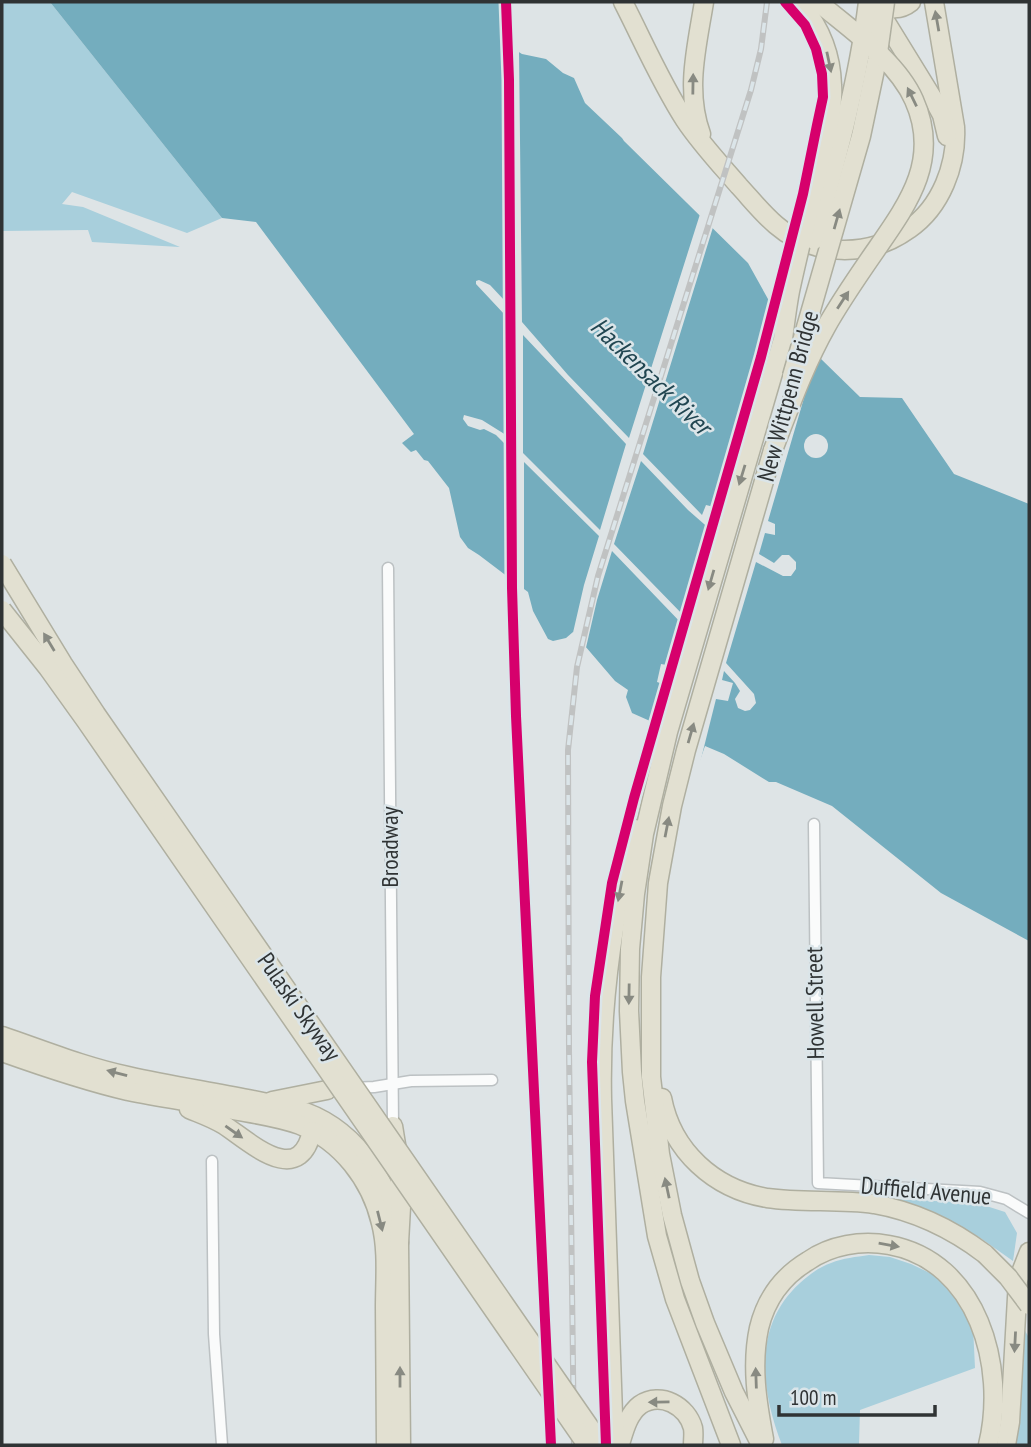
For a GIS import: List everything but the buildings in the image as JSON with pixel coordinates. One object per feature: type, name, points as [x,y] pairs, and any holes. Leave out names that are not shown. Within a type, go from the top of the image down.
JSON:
[{"type":"highway","points":[[624,2],[673,99],[708,150],[776,225],[799,240],[827,249],[857,250],[876,246],[911,228],[925,215],[945,184],[954,153],[955,127],[934,2]]},
{"type":"highway","points":[[704,2],[692,88],[695,114],[708,150]]},
{"type":"highway","points":[[783,339],[790,292],[829,121],[832,94],[830,65],[825,45],[812,18],[799,2]]},
{"type":"highway","points":[[773,450],[819,339],[910,197],[919,177],[923,155],[919,113],[905,83],[885,60],[818,2]]},
{"type":"highway","points":[[873,2],[942,115],[947,145],[945,184]]},
{"type":"highway","points":[[873,2],[896,9],[911,2]]},
{"type":"highway","name":"New Wittpenn Bridge","points":[[728,1406],[675,1299],[657,1236],[635,1101],[629,1001],[635,894],[644,834],[668,732],[783,339],[804,278],[846,125],[873,2]]},
{"type":"highway","name":"New Wittpenn Bridge","points":[[651,1041],[651,977],[656,903],[664,842],[677,786],[861,136],[877,60],[884,2]]},
{"type":"highway","name":"Pulaski Skyway","points":[[2,564],[96,714],[602,1445]]},
{"type":"highway","name":"Pulaski Skyway","points":[[2,610],[86,721],[587,1445]]},
{"type":"highway","points":[[618,1445],[613,1414],[602,1054],[608,963],[618,900],[648,780],[668,732]]},
{"type":"highway","points":[[2,1036],[117,1073],[295,1110],[313,1124],[357,1169],[370,1191],[382,1223],[386,1264],[386,1445]]},
{"type":"highway","points":[[651,1041],[666,1115],[675,1136],[704,1171],[732,1187],[760,1196],[872,1204],[901,1210],[946,1228],[985,1254],[1014,1284],[1029,1306]]},
{"type":"highway","points":[[651,1041],[653,1096],[660,1154],[672,1215],[728,1406],[748,1445]]},
{"type":"highway","points":[[2,1052],[83,1079],[149,1095],[298,1124],[313,1124],[358,1140],[372,1141],[384,1136],[393,1126]]},
{"type":"highway","points":[[264,1102],[327,1090]]},
{"type":"highway","points":[[149,1095],[215,1120],[263,1153],[283,1160],[298,1155],[308,1144],[313,1124]]},
{"type":"highway","points":[[393,1126],[399,1163],[400,1196],[401,1445]]},
{"type":"highway","points":[[344,1136],[369,1163],[384,1187],[397,1221],[399,1243]]},
{"type":"highway","points":[[763,1445],[755,1370],[759,1330],[769,1303],[784,1280],[813,1257],[837,1247],[864,1243],[894,1245],[929,1259],[953,1278],[970,1301],[982,1327],[991,1373],[992,1411],[988,1445]]},
{"type":"highway","points":[[1006,1445],[1010,1422],[1018,1280],[1029,1252]]},
{"type":"highway","points":[[618,1445],[628,1420],[639,1406],[662,1399],[674,1403],[688,1416],[693,1430],[693,1445]]},
{"type":"highway","points":[[728,1406],[731,1445]]},
{"type":"highway","points":[[728,1406],[763,1445]]},
{"type":"street","name":"Broadway","points":[[388,568],[393,1126]]},
{"type":"street","name":"Howell Street","points":[[814,824],[818,1183]]},
{"type":"street","points":[[313,1124],[318,1101],[327,1090],[335,1088],[374,1087],[411,1081],[492,1080]]},
{"type":"street","points":[[212,1161],[214,1334],[222,1445]]},
{"type":"street","name":"Duffield Avenue","points":[[818,1183],[989,1193],[1006,1199],[1029,1213]]},
{"type":"shaded area","points":[[2,2],[50,2],[222,218],[187,233],[72,192],[62,204],[83,207],[180,247],[92,242],[88,230],[2,231]]},
{"type":"shaded area","points":[[872,1198],[977,1203],[1005,1212],[1017,1233],[1013,1261],[979,1237],[934,1213]]},
{"type":"shaded area","points":[[869,1255],[890,1257],[911,1264],[932,1274],[951,1288],[973,1326],[975,1368],[860,1410],[857,1445],[782,1445],[769,1403],[766,1381],[765,1360],[774,1319],[785,1300],[814,1272],[836,1261]]},
{"type":"shaded area","points":[[1023,1327],[1029,1338],[1029,1445],[1013,1445]]},
{"type":"water","name":"Hackensack River","points":[[50,2],[500,2],[503,42],[522,54],[546,59],[574,78],[585,103],[748,263],[778,317],[860,397],[902,398],[954,474],[1029,504],[1029,941],[941,893],[832,806],[776,782],[769,782],[724,754],[705,746],[696,772],[650,721],[632,713],[626,697],[628,690],[615,681],[573,632],[566,638],[553,641],[548,639],[533,611],[528,592],[468,548],[460,537],[449,488],[428,461],[416,450],[411,452],[402,443],[414,434],[256,222],[222,218]]},
{"type":"pier","points":[[502,2],[505,4],[506,40],[519,48],[522,322],[568,375],[629,438],[701,211],[714,224],[643,454],[702,515],[706,505],[718,508],[774,302],[781,315],[821,355],[809,381],[768,521],[775,524],[775,535],[765,533],[759,554],[774,563],[782,555],[789,555],[796,562],[796,569],[791,576],[783,576],[756,562],[726,663],[754,694],[756,703],[750,710],[738,708],[735,699],[740,691],[724,671],[722,680],[733,683],[728,701],[716,699],[697,775],[693,774],[652,730],[666,685],[657,682],[661,664],[672,666],[684,626],[612,551],[585,652],[572,637],[599,536],[524,462],[524,593],[508,581],[506,445],[496,435],[484,429],[468,426],[463,419],[464,415],[482,420],[506,435],[505,315],[476,281],[490,285],[505,301]],"holes":[[[523,335],[626,444],[600,530],[523,453]],[[641,461],[712,531],[686,618],[614,544]]]},
{"type":"pier","points":[[816,434],[825,437],[828,446],[825,455],[816,458],[807,455],[804,446],[807,437]]},
{"type":"railway","points":[[506,2],[509,80],[512,588],[551,1445]]},
{"type":"railway","points":[[574,1445],[568,750],[577,667],[598,576],[751,90],[761,49],[767,2]]},
{"type":"cycle path","points":[[506,2],[509,80],[512,588],[551,1445]]},
{"type":"cycle path","points":[[606,1445],[592,1062],[595,996],[612,883],[761,357],[803,194],[823,97],[822,74],[816,49],[805,25],[785,2]]}]
